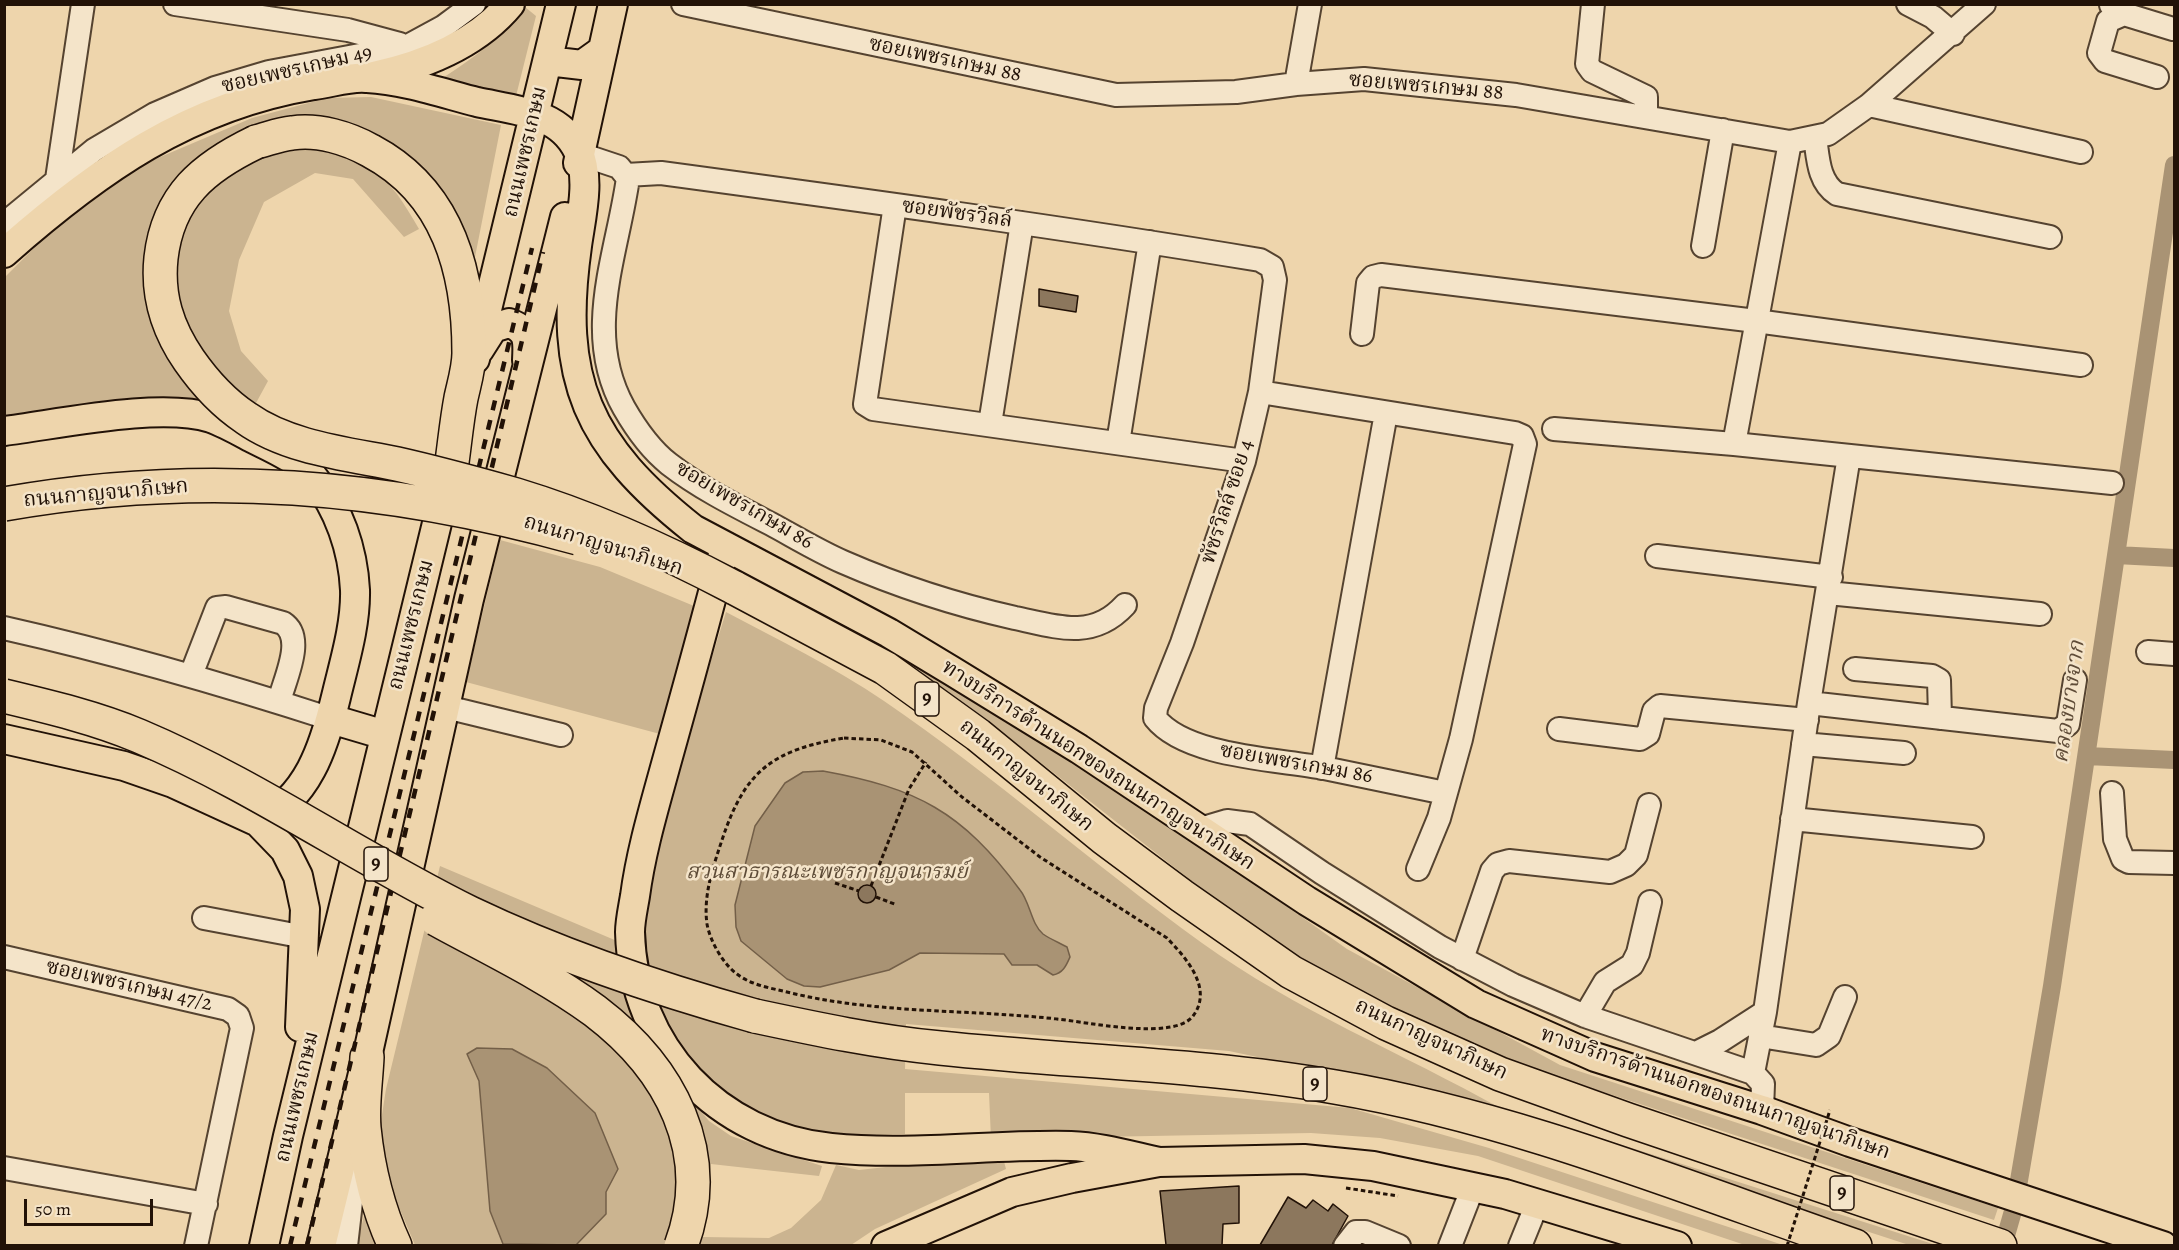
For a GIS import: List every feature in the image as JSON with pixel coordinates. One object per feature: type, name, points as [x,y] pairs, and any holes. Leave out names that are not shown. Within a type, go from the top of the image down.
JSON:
[{"type":"highway","points":[[452,462],[469,356],[466,301],[453,248],[434,205],[412,180],[381,156],[357,143],[325,134],[293,132],[256,142],[223,158],[187,190],[173,213],[163,243],[159,279],[164,312],[178,344],[209,388],[247,419],[290,439],[426,471],[577,515],[666,552],[733,586]]},
{"type":"highway","name":"ถนนกาญจนาภิเษก","points":[[4,504],[142,486],[308,487],[384,495],[507,518],[733,586],[885,668],[978,735],[1104,838],[1292,972],[1386,1023],[1500,1074],[1903,1214],[2000,1245]]},
{"type":"highway","name":"9","points":[[4,696],[74,714],[136,735],[224,776],[409,882],[538,944],[608,970],[755,1016],[925,1047],[1235,1073],[1334,1086],[1508,1126],[1855,1245]]},
{"type":"highway","points":[[294,815],[428,914],[594,1010],[645,1058],[681,1116],[692,1152],[694,1188],[691,1219],[681,1245]]},
{"type":"highway","points":[[367,1057],[364,1126],[368,1155],[387,1228],[395,1245]]},
{"type":"main road","points":[[4,253],[63,202],[110,168],[165,134],[212,112],[273,92],[366,77],[409,67],[470,40],[510,4]]},
{"type":"main road","name":"ถนนเพชรเกษม","points":[[264,1245],[288,1136],[561,4]]},
{"type":"main road","points":[[321,1245],[367,1057],[527,364],[580,154],[613,4]]},
{"type":"main road","points":[[548,61],[582,65],[603,50]]},
{"type":"main road","points":[[366,77],[535,115],[557,125],[572,140],[580,154]]},
{"type":"main road","name":"ทางบริการด้านนอกของถนนกาญจนาภิเษก","points":[[580,154],[583,201],[573,272],[570,327],[572,352],[582,392],[608,444],[627,468],[664,506],[693,529],[925,655],[1079,749],[1307,901],[1476,1004],[1595,1057],[1762,1110],[1850,1142],[2163,1245]]},
{"type":"main road","points":[[476,354],[493,327],[509,323],[525,331],[528,338],[527,364]]},
{"type":"main road","points":[[4,432],[149,413],[184,413],[212,418],[285,455],[312,476],[335,512],[350,550],[355,592],[349,641],[331,719],[312,772],[294,798],[273,815],[258,822]]},
{"type":"main road","points":[[725,547],[641,854],[630,931],[635,972],[650,1022],[665,1048],[701,1093],[746,1124],[784,1140],[832,1148],[879,1150],[1074,1146],[1159,1162]]},
{"type":"main road","points":[[331,719],[385,735]]},
{"type":"main road","points":[[4,739],[124,766],[173,783],[258,822],[285,850],[298,876],[305,909],[299,1050],[288,1136]]},
{"type":"main road","points":[[886,1245],[1012,1192],[1159,1162],[1304,1159],[1372,1166],[1473,1187],[1677,1245]]},
{"type":"street","points":[[57,179],[83,4]]},
{"type":"street","points":[[175,4],[348,30],[408,46]]},
{"type":"street","name":"ซอยเพชรเกษม 49","points":[[4,224],[94,150],[155,114],[215,88],[291,67],[408,46],[443,27],[474,4]]},
{"type":"street","name":"ซอยเพชรเกษม 88","points":[[683,4],[1116,95],[1236,92],[1342,79],[1416,84],[1516,95],[1791,141],[1828,134],[1869,105],[1953,34],[1984,4]]},
{"type":"street","points":[[1296,84],[1310,4]]},
{"type":"street","points":[[1593,4],[1587,64],[1593,71],[1647,96],[1646,116]]},
{"type":"street","points":[[1908,4],[1933,17],[1953,34]]},
{"type":"street","points":[[2157,76],[2105,61],[2099,53],[2108,21],[2117,9],[2173,29]]},
{"type":"street","points":[[1869,105],[2081,152]]},
{"type":"street","points":[[1703,246],[1723,129]]},
{"type":"street","points":[[1815,137],[1821,172],[1828,189],[1837,194],[2050,237]]},
{"type":"street","points":[[1734,444],[1791,141]]},
{"type":"street","points":[[580,154],[619,167],[626,175]]},
{"type":"street","name":"ซอยพัชรวิลล์","points":[[626,175],[661,173],[1150,242],[1260,260],[1272,267],[1275,280]]},
{"type":"street","name":"ซอยเพชรเกษม 86","points":[[626,175],[626,189],[604,296],[603,337],[609,375],[623,407],[641,436],[668,463],[735,506],[843,562],[952,602],[1040,623],[1078,628],[1111,620],[1125,605]]},
{"type":"street","points":[[895,205],[865,404],[873,409],[1244,461]]},
{"type":"street","points":[[990,424],[1022,224]]},
{"type":"street","points":[[1118,443],[1150,242]]},
{"type":"street","points":[[1362,334],[1368,283],[1373,277],[1381,275],[1756,321],[2081,365]]},
{"type":"street","name":"พัชรวิลล์ ซอย 4","points":[[1155,718],[1156,708],[1182,643],[1244,461],[1260,392],[1275,280]]},
{"type":"street","points":[[1260,392],[1515,434],[1522,436],[1525,444],[1461,739],[1439,818],[1418,869]]},
{"type":"street","points":[[1322,768],[1386,413]]},
{"type":"street","points":[[1554,429],[1734,444],[2112,483]]},
{"type":"street","points":[[1753,1073],[1765,1012],[1803,744],[1849,456]]},
{"type":"street","points":[[1657,556],[1830,585],[2040,614]]},
{"type":"street","points":[[192,675],[217,608],[226,607],[283,623],[290,627],[295,641],[279,702]]},
{"type":"street","points":[[4,628],[108,651],[331,719]]},
{"type":"street","points":[[2148,652],[2175,654]]},
{"type":"street","points":[[1855,669],[1932,676],[1939,680],[1940,718]]},
{"type":"street","points":[[1558,729],[1640,739],[1648,734],[1654,711],[1660,706],[1940,718],[2058,731],[2068,724],[2074,680]]},
{"type":"street","points":[[446,707],[561,735]]},
{"type":"street","name":"ซอยเพชรเกษม 86","points":[[1155,718],[1173,733],[1214,750],[1322,768],[1445,793]]},
{"type":"street","points":[[1803,744],[1904,753]]},
{"type":"street","points":[[2112,793],[2115,838],[2123,859],[2129,862],[2175,863]]},
{"type":"street","points":[[1462,959],[1492,871],[1498,864],[1509,861],[1610,872],[1626,865],[1636,855],[1649,805]]},
{"type":"street","points":[[1792,819],[1972,837]]},
{"type":"street","points":[[1200,829],[1227,821],[1250,824],[1322,873],[1462,959],[1513,985],[1585,1017],[1753,1073],[1763,1084],[1762,1110]]},
{"type":"street","points":[[1307,901],[1322,873]]},
{"type":"street","points":[[1585,1017],[1605,982],[1632,965],[1638,953],[1650,902]]},
{"type":"street","points":[[204,918],[305,937]]},
{"type":"street","name":"ซอยเพชรเกษม 47/2","points":[[4,957],[228,1009],[238,1016],[242,1028],[206,1204]]},
{"type":"street","points":[[1760,1036],[1816,1045],[1829,1036],[1845,997]]},
{"type":"street","points":[[1696,1053],[1720,1041],[1765,1012]]},
{"type":"street","points":[[346,1245],[354,1176],[352,1118]]},
{"type":"street","points":[[4,1168],[206,1204],[196,1245]]},
{"type":"street","points":[[1450,1245],[1473,1187]]},
{"type":"street","points":[[1520,1245],[1537,1204]]},
{"type":"street","points":[[1345,1245],[1356,1232],[1365,1232],[1399,1245]]},
{"type":"path","points":[[844,738],[881,740],[912,752],[926,762],[962,796],[1040,857],[1167,938],[1182,955],[1198,981],[1198,1006],[1192,1017],[1181,1026],[1148,1028],[1047,1018],[853,1005],[818,1000],[754,984],[736,974],[716,947],[707,926],[706,898],[727,825],[757,773],[792,750],[844,738]]},
{"type":"path","points":[[871,886],[909,789],[926,762]]},
{"type":"path","points":[[835,883],[859,891]]},
{"type":"path","points":[[876,897],[897,904]]},
{"type":"path","points":[[1787,1245],[1830,1110]]},
{"type":"path","points":[[1343,1187],[1400,1197]]},
{"type":"green space","points":[[525,7],[536,16],[515,100],[441,79],[486,47]]},
{"type":"green space","points":[[371,97],[501,125],[475,257],[468,261],[461,260],[439,207],[423,184],[395,158],[331,127],[284,122],[250,134],[198,162],[212,179],[252,156],[282,147],[301,146],[337,153],[354,160],[385,181],[397,194],[419,229],[404,237],[353,179],[315,173],[264,202],[239,260],[229,311],[241,351],[268,381],[244,425],[203,410],[162,405],[5,422],[5,277],[64,218],[125,172],[252,118],[327,98]]},
{"type":"green space","points":[[500,540],[600,567],[694,606],[660,734],[466,682]]},
{"type":"green space","name":"สวนสาธารณะเพชรกาญจนารมย์","points":[[726,612],[826,665],[884,701],[965,759],[1162,913],[1237,967],[1311,1010],[1502,1109],[1229,1051],[906,1024],[905,1069],[1350,1108],[1489,1148],[1783,1245],[1745,1245],[1478,1156],[1380,1138],[1311,1133],[991,1139],[989,1093],[905,1093],[905,1134],[848,1135],[792,1128],[765,1118],[740,1104],[692,1062],[666,1030],[654,1005],[648,972],[646,940],[647,907],[658,842]]},
{"type":"green space","points":[[891,642],[1165,820],[1347,949],[1560,1065],[1998,1208],[1994,1220],[1536,1070],[1425,1026],[1267,940],[1004,734],[885,653]]},
{"type":"green space","points":[[440,866],[617,941],[633,1022],[674,1079],[709,1121],[731,1136],[822,1166],[819,1176],[711,1164],[703,1237],[769,1238],[791,1228],[821,1200],[836,1165],[859,1170],[1002,1154],[1006,1169],[875,1229],[851,1245],[415,1245],[384,1172],[379,1134],[386,1089]]},
{"type":"green space","points":[[1569,1128],[1936,1245],[1909,1245],[1565,1133]]},
{"type":"green space","points":[[368,1199],[388,1245],[357,1245]]},
{"type":"shaded area","points":[[823,771],[856,778],[911,795],[957,822],[978,840],[1020,890],[1039,930],[1067,947],[1070,957],[1064,969],[1053,975],[1037,965],[1012,965],[1004,954],[920,953],[889,970],[820,987],[804,986],[787,979],[741,941],[736,927],[735,905],[755,826],[785,783],[803,772]]},
{"type":"shaded area","points":[[477,1048],[512,1049],[547,1068],[595,1113],[618,1169],[606,1192],[606,1214],[576,1245],[503,1244],[490,1211],[479,1081],[467,1054]]},
{"type":"building","points":[[1039,289],[1078,296],[1076,312],[1039,306]]},
{"type":"building","points":[[867,885],[873,888],[876,894],[873,900],[867,903],[861,900],[858,894],[861,888]]},
{"type":"building","points":[[1239,1186],[1239,1223],[1223,1224],[1222,1245],[1166,1245],[1160,1191]]},
{"type":"building","points":[[1288,1197],[1306,1208],[1313,1200],[1328,1211],[1333,1204],[1348,1216],[1332,1245],[1260,1245]]},
{"type":"waterway","name":"คลองบางจาก","points":[[2003,1246],[2015,1204],[2052,986],[2174,165]]},
{"type":"waterway","points":[[2116,555],[2174,558]]},
{"type":"waterway","points":[[2087,756],[2174,760]]},
{"type":"railway","points":[[290,1246],[532,248]]},
{"type":"railway","points":[[307,1246],[543,252]]}]
